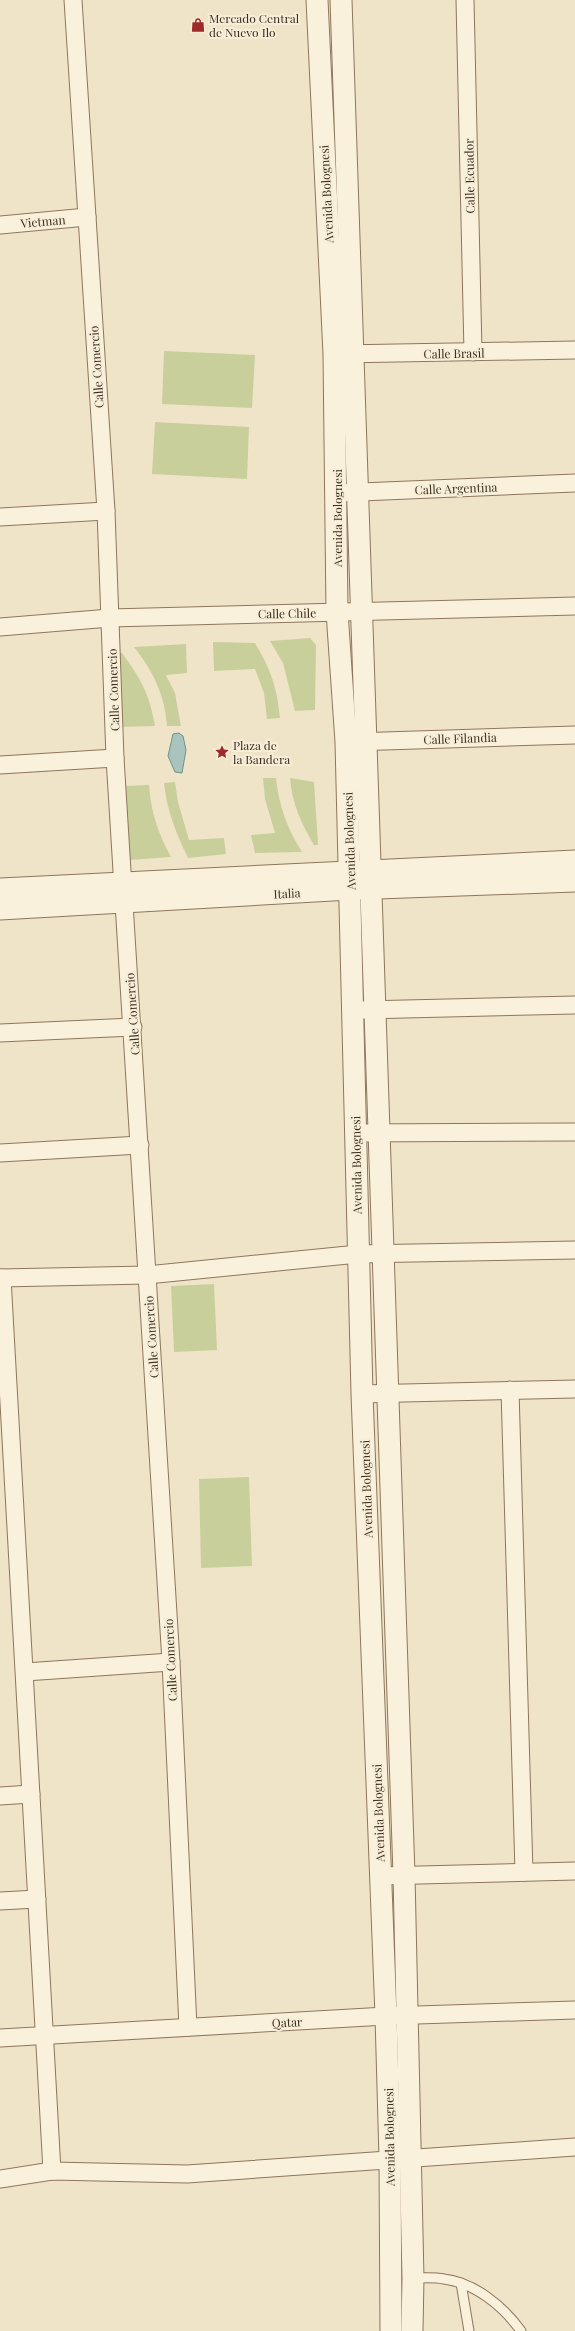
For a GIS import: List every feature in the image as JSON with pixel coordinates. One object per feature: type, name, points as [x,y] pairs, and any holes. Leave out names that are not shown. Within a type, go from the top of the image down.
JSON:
[{"type":"street","name":"Calle Comercio","points":[[73,0],[106,511],[115,758],[125,893],[171,1662],[188,2027]]},
{"type":"street","name":"Avenida Bolognesi","points":[[317,0],[334,354],[337,493],[337,612],[346,742],[362,1394],[380,1876],[386,2016],[413,2278],[412,2331]]},
{"type":"street","name":"Avenida Bolognesi","points":[[341,0],[355,354],[362,612],[404,1875],[407,2015],[392,2331]]},
{"type":"street","name":"Calle Ecuador","points":[[465,0],[473,352]]},
{"type":"street","name":"Vietman","points":[[0,225],[87,217]]},
{"type":"street","name":"Calle Brasil","points":[[334,354],[575,350]]},
{"type":"street","name":"Calle Argentina","points":[[337,493],[575,483]]},
{"type":"street","points":[[0,517],[106,511]]},
{"type":"street","name":"Calle Chile","points":[[0,627],[110,618],[575,606]]},
{"type":"street","name":"Calle Filandia","points":[[346,742],[575,735]]},
{"type":"street","points":[[0,765],[115,758]]},
{"type":"street","points":[[372,880],[575,861]]},
{"type":"street","name":"Italia","points":[[0,909],[125,893],[350,881],[575,881]]},
{"type":"street","points":[[0,889],[125,893]]},
{"type":"street","points":[[353,1010],[575,1005]]},
{"type":"street","points":[[0,1033],[133,1027]]},
{"type":"street","points":[[355,1133],[575,1132]]},
{"type":"street","points":[[0,1152],[140,1145]]},
{"type":"street","points":[[52,2171],[24,1672],[5,1416],[1,1278],[147,1275],[358,1254],[575,1250]]},
{"type":"street","points":[[362,1394],[575,1389]]},
{"type":"street","points":[[510,1390],[524,1872]]},
{"type":"street","points":[[24,1672],[171,1662]]},
{"type":"street","points":[[0,1796],[31,1794]]},
{"type":"street","points":[[380,1876],[575,1871]]},
{"type":"street","points":[[0,1901],[37,1899]]},
{"type":"street","name":"Qatar","points":[[0,2038],[386,2016],[575,2010]]},
{"type":"street","points":[[0,2179],[52,2171],[187,2174],[575,2147]]},
{"type":"lane","points":[[413,2278],[443,2278],[461,2283],[479,2292],[502,2309],[521,2331]]},
{"type":"lane","points":[[461,2283],[469,2331]]},
{"type":"green space","points":[[164,351],[255,355],[252,408],[162,404]]},
{"type":"green space","points":[[155,422],[249,427],[247,479],[152,474]]},
{"type":"green space","points":[[310,638],[316,645],[315,710],[295,711],[283,663],[270,641]]},
{"type":"green space","points":[[213,642],[255,643],[269,670],[275,688],[280,718],[267,719],[264,693],[255,669],[214,671]]},
{"type":"green space","points":[[186,644],[187,673],[166,675],[175,693],[181,726],[167,726],[164,704],[157,684],[147,665],[134,647]]},
{"type":"green space","points":[[115,653],[122,653],[139,679],[147,695],[155,726],[119,727]]},
{"type":"green space","points":[[263,778],[276,778],[284,816],[302,852],[255,853],[251,835],[275,833],[265,799]]},
{"type":"green space","points":[[290,778],[314,782],[318,845],[314,845],[298,813]]},
{"type":"green space","points":[[175,782],[178,802],[189,840],[224,838],[226,854],[188,858],[173,822],[165,793],[164,783]]},
{"type":"green space","points":[[149,785],[151,804],[156,822],[171,857],[130,860],[124,786]]},
{"type":"green space","points":[[214,1284],[217,1350],[174,1352],[171,1286]]},
{"type":"green space","points":[[249,1477],[252,1566],[201,1568],[199,1479]]},
{"type":"water","points":[[179,733],[183,736],[186,750],[182,773],[175,772],[168,756],[173,734]]},
{"type":"place","name":"Mercado Central de Nuevo Ilo","points":[[198,25]]},
{"type":"place","name":"Plaza de la Bandera","points":[[222,752]]}]
